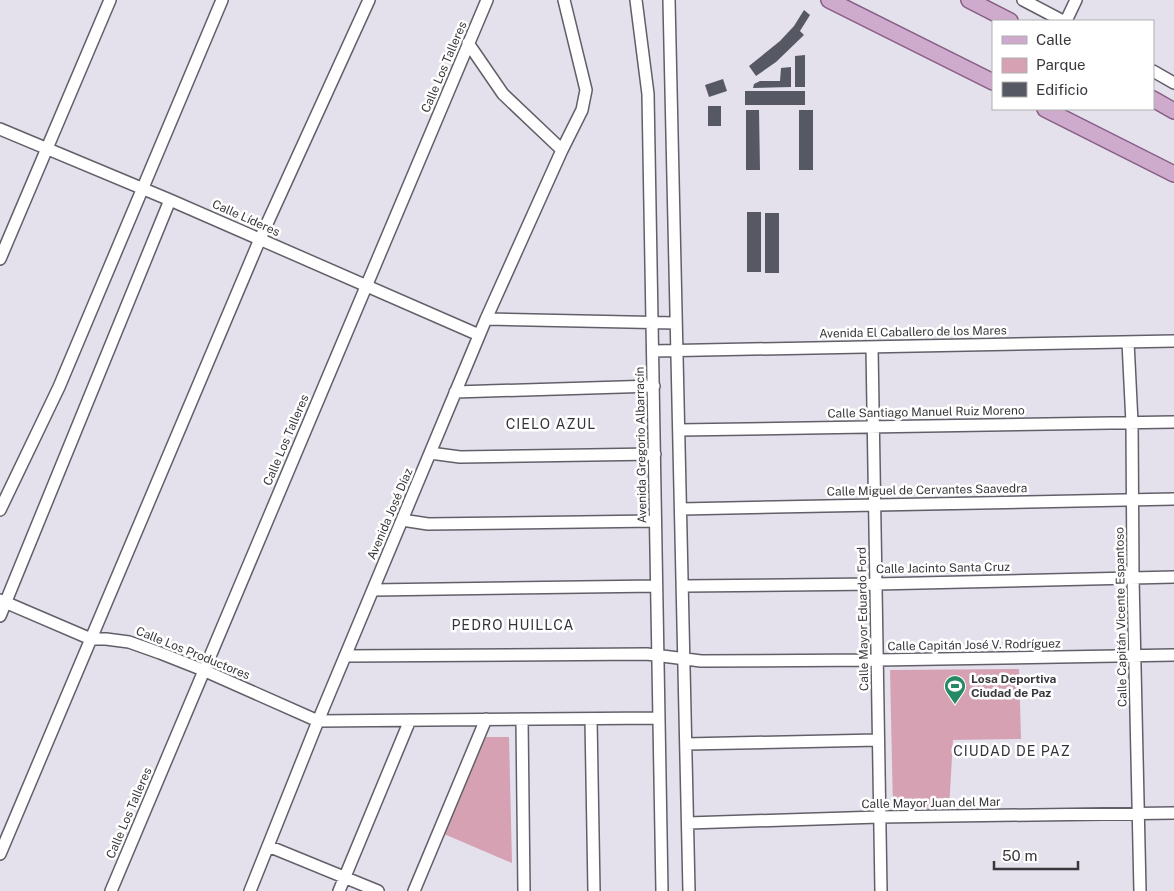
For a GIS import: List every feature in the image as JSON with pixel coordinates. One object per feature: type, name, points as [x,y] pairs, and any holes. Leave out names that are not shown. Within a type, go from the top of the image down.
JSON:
[{"type":"main road","points":[[830,0],[992,81]]},
{"type":"main road","points":[[970,0],[1008,20]]},
{"type":"main road","points":[[1154,100],[1174,111]]},
{"type":"main road","points":[[1047,110],[1174,174]]},
{"type":"street","points":[[0,259],[110,0]]},
{"type":"street","points":[[0,510],[59,387],[222,0]]},
{"type":"street","points":[[0,854],[260,239],[369,0]]},
{"type":"street","name":"Calle Los Talleres","points":[[112,891],[203,670],[367,286],[486,0]]},
{"type":"street","name":"Avenida José Díaz","points":[[250,891],[318,720],[479,335],[562,150],[582,110],[586,90],[564,0]]},
{"type":"street","name":"Avenida Gregorio Albarracín","points":[[636,0],[648,94],[662,891]]},
{"type":"street","points":[[669,0],[689,891]]},
{"type":"street","points":[[1023,0],[1062,20]]},
{"type":"street","points":[[1065,20],[1076,0]]},
{"type":"street","points":[[468,43],[504,94],[562,150]]},
{"type":"street","points":[[1154,72],[1174,83]]},
{"type":"street","points":[[648,94],[670,92]]},
{"type":"street","name":"Calle Líderes","points":[[0,129],[170,200],[479,335]]},
{"type":"street","points":[[0,616],[3,601],[170,200]]},
{"type":"street","points":[[486,319],[676,323]]},
{"type":"street","name":"Avenida El Caballero de los Mares","points":[[653,351],[1174,341]]},
{"type":"street","name":"Calle Capitán Vicente Espantoso","points":[[1128,342],[1132,422],[1134,656],[1140,891]]},
{"type":"street","name":"Calle Mayor Eduardo Ford","points":[[872,347],[881,891]]},
{"type":"street","points":[[455,392],[654,386]]},
{"type":"street","name":"Calle Santiago Manuel Ruiz Moreno","points":[[679,430],[1174,422]]},
{"type":"street","points":[[430,453],[460,457],[655,454]]},
{"type":"street","name":"Calle Miguel de Cervantes Saavedra","points":[[681,509],[1174,499]]},
{"type":"street","points":[[402,520],[428,524],[655,521]]},
{"type":"street","name":"Calle Jacinto Santa Cruz","points":[[683,586],[876,584],[1174,577]]},
{"type":"street","points":[[373,590],[656,586]]},
{"type":"street","name":"Calle Los Productores","points":[[3,601],[91,639],[129,642],[203,670],[318,720]]},
{"type":"street","name":"Calle Capitán José V. Rodríguez","points":[[345,656],[647,654],[701,661],[1174,655]]},
{"type":"street","points":[[318,720],[658,718]]},
{"type":"street","points":[[522,719],[524,891]]},
{"type":"street","points":[[591,719],[594,891]]},
{"type":"street","points":[[339,891],[410,720]]},
{"type":"street","points":[[414,891],[486,720]]},
{"type":"street","points":[[686,744],[878,740]]},
{"type":"street","name":"Calle Mayor Juan del Mar","points":[[688,823],[1174,814]]},
{"type":"street","points":[[268,846],[378,891]]},
{"type":"green space","name":"Losa Deportiva Ciudad de Paz","points":[[1019,669],[1021,739],[953,740],[949,809],[893,809],[890,670]]},
{"type":"green space","points":[[486,737],[509,737],[512,863],[444,834]]},
{"type":"building","points":[[804,10],[810,15],[800,31],[804,35],[776,62],[756,76],[749,66],[780,41],[794,26]]},
{"type":"building","points":[[805,55],[805,87],[795,87],[795,56]]},
{"type":"building","points":[[791,67],[791,87],[753,88],[754,84],[760,81],[780,81],[781,68]]},
{"type":"building","points":[[723,79],[727,91],[709,97],[705,85]]},
{"type":"building","points":[[745,91],[805,91],[805,105],[745,105]]},
{"type":"building","points":[[708,106],[721,106],[721,126],[708,126]]},
{"type":"building","points":[[746,110],[759,110],[760,170],[746,170]]},
{"type":"building","points":[[799,110],[813,110],[813,170],[799,170]]},
{"type":"building","points":[[747,212],[761,212],[761,272],[747,272]]},
{"type":"building","points":[[765,213],[779,213],[779,273],[765,273]]},
{"type":"place","name":"Losa Deportiva Ciudad de Paz","points":[[955,705]]},
{"type":"district","name":"CIELO AZUL","points":[[551,424]]},
{"type":"district","name":"PEDRO HUILLCA","points":[[513,625]]},
{"type":"district","name":"CIUDAD DE PAZ","points":[[1012,751]]}]
